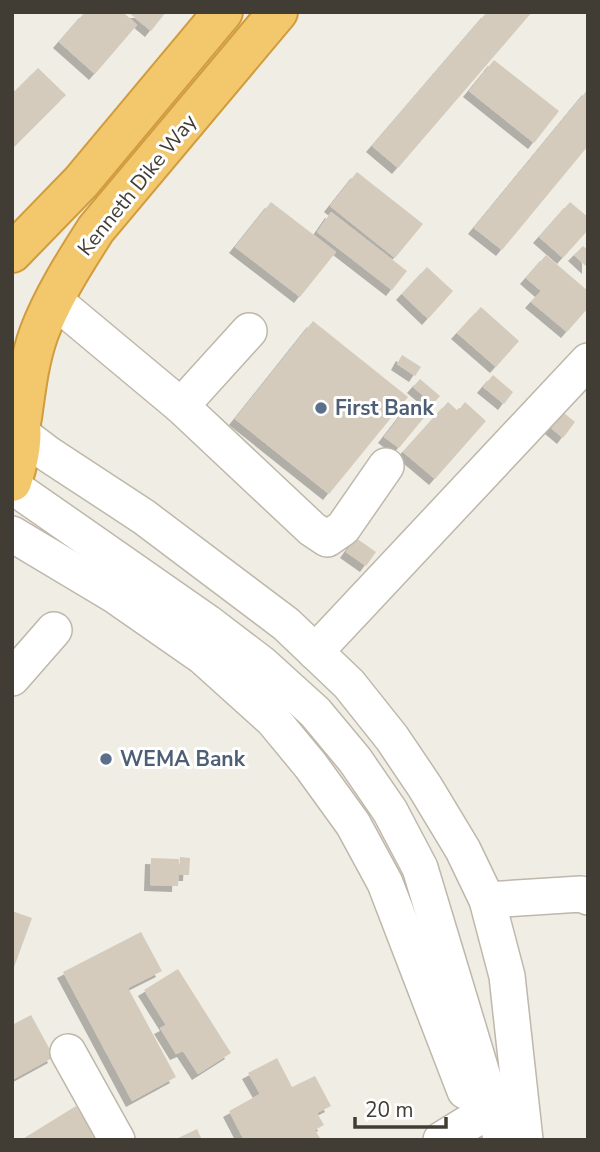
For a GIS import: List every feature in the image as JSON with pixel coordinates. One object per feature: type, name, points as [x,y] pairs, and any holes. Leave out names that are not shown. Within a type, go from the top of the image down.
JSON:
[{"type":"highway","name":"Kenneth Dike Way","points":[[12,253],[81,182],[223,12]]},
{"type":"highway","name":"Kenneth Dike Way","points":[[12,484],[19,413],[39,334],[54,300],[96,229],[278,12]]},
{"type":"street","points":[[54,300],[181,406],[312,530],[327,539],[343,528],[386,466]]},
{"type":"street","points":[[181,406],[249,331]]},
{"type":"street","points":[[315,652],[588,361]]},
{"type":"street","points":[[19,413],[48,454],[144,517],[286,624],[349,684],[392,738],[463,850],[487,900],[507,976],[525,1140]]},
{"type":"street","points":[[12,484],[262,664],[315,712],[355,760],[390,811],[420,868],[453,979],[487,1133]]},
{"type":"street","points":[[12,534],[114,595],[203,657],[273,720],[311,766],[353,824],[385,883],[487,1133]]},
{"type":"street","points":[[12,678],[54,631]]},
{"type":"street","points":[[487,900],[581,894],[588,897]]},
{"type":"street","points":[[68,1052],[117,1140]]},
{"type":"street","points":[[441,1140],[487,1133]]},
{"type":"building","points":[[85,12],[123,12],[137,25],[95,74],[59,42]]},
{"type":"building","points":[[128,12],[166,12],[151,31]]},
{"type":"building","points":[[487,12],[532,12],[398,168],[372,146]]},
{"type":"building","points":[[494,60],[559,111],[534,143],[469,91]]},
{"type":"building","points":[[38,68],[66,95],[12,149],[12,89],[15,91]]},
{"type":"building","points":[[588,89],[588,146],[502,250],[474,228]]},
{"type":"building","points":[[357,172],[423,224],[395,258],[330,206]]},
{"type":"building","points":[[271,202],[336,252],[300,297],[235,247]]},
{"type":"building","points":[[570,202],[588,217],[588,230],[563,258],[539,237]]},
{"type":"building","points":[[331,212],[407,271],[392,290],[317,232]]},
{"type":"building","points":[[583,246],[588,250],[588,268],[574,255]]},
{"type":"building","points":[[546,255],[588,291],[588,308],[567,332],[531,302],[541,291],[526,278]]},
{"type":"building","points":[[427,267],[453,291],[428,319],[402,294]]},
{"type":"building","points":[[481,307],[519,341],[496,367],[457,333]]},
{"type":"building","name":"First Bank","points":[[313,321],[408,397],[329,494],[235,419]]},
{"type":"building","points":[[402,355],[421,367],[415,376],[397,364]]},
{"type":"building","points":[[493,375],[513,392],[504,404],[483,387]]},
{"type":"building","points":[[420,379],[440,396],[433,404],[413,387]]},
{"type":"building","points":[[411,402],[427,414],[399,448],[384,437]]},
{"type":"building","points":[[448,402],[458,411],[465,402],[486,421],[435,479],[403,452]]},
{"type":"building","points":[[558,408],[575,422],[563,438],[545,423]]},
{"type":"building","points":[[356,538],[376,552],[366,566],[346,552]]},
{"type":"building","points":[[180,857],[190,858],[189,875],[179,875]]},
{"type":"building","points":[[151,858],[179,859],[178,886],[150,885]]},
{"type":"building","points":[[12,911],[32,918],[13,970],[12,970]]},
{"type":"building","points":[[141,932],[162,971],[128,988],[176,1077],[132,1101],[63,972]]},
{"type":"building","points":[[178,969],[231,1053],[198,1074],[183,1051],[176,1054],[160,1028],[166,1025],[144,990]]},
{"type":"building","points":[[31,1015],[54,1057],[12,1080],[12,1025]]},
{"type":"building","points":[[277,1058],[292,1087],[315,1076],[331,1106],[317,1113],[324,1125],[315,1130],[321,1140],[244,1140],[229,1111],[260,1094],[248,1073]]},
{"type":"building","points":[[76,1106],[97,1140],[21,1140]]},
{"type":"building","points":[[197,1129],[202,1140],[174,1140]]},
{"type":"place","name":"First Bank","points":[[321,408]]},
{"type":"place","name":"WEMA Bank","points":[[106,759]]}]
